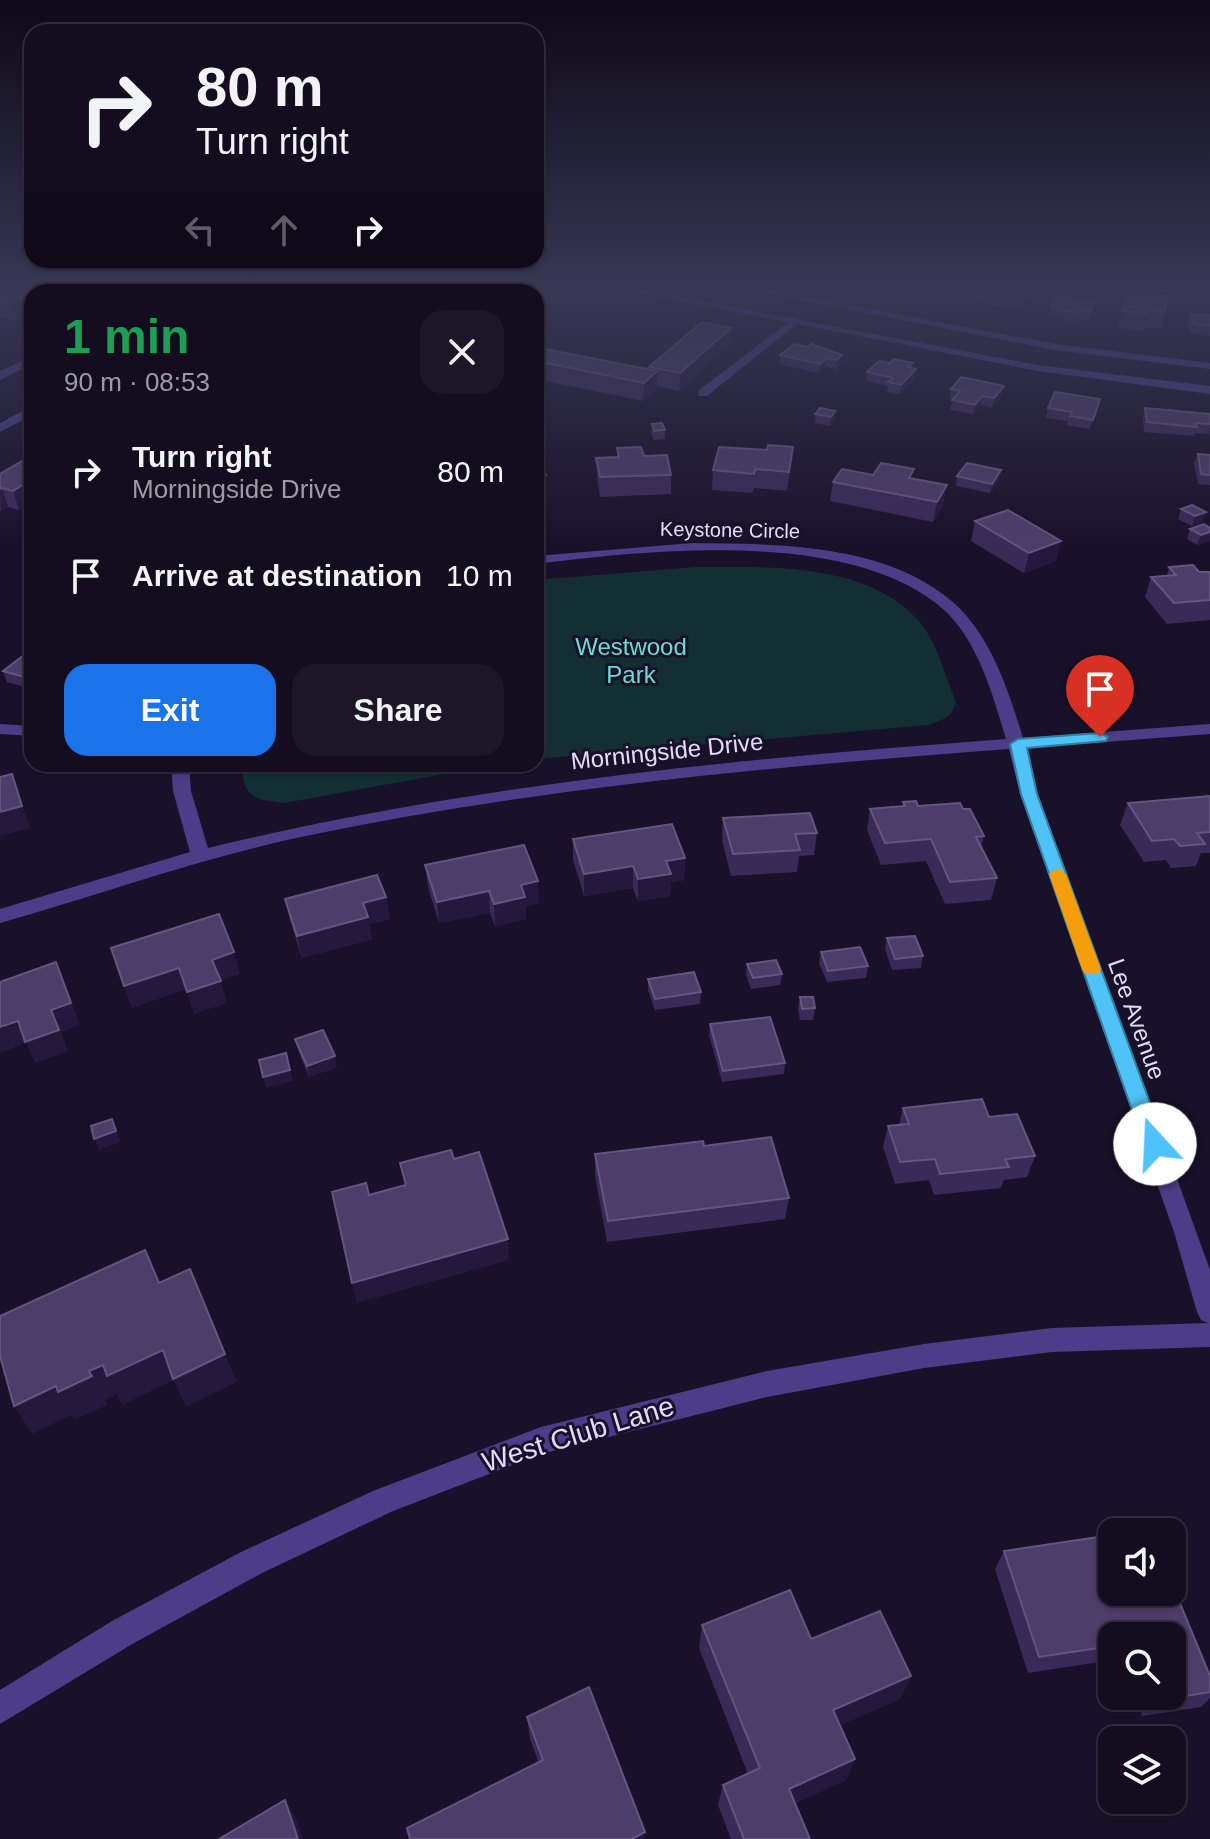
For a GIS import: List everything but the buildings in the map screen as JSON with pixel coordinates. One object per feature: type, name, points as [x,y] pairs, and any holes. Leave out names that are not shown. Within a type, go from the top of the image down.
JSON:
[{"type":"street","points":[[703,393],[725,377]]},
{"type":"street","points":[[1107,377],[1210,390]]},
{"type":"street","points":[[0,428],[24,414]]},
{"type":"street","name":"Keystone Circle","points":[[544,559],[643,550],[763,548],[830,556],[883,569],[929,592],[965,624],[978,647],[1018,744]]},
{"type":"street","points":[[0,729],[24,730]]},
{"type":"street","name":"Morningside Drive","points":[[0,916],[201,856],[392,814],[587,782],[810,759],[1210,729]]},
{"type":"street","name":"Lee Avenue","points":[[1018,744],[1029,794],[1186,1232],[1210,1312]]},
{"type":"street","points":[[181,772],[182,791],[201,856]]},
{"type":"street","name":"West Club Lane","points":[[0,1708],[63,1667],[267,1554],[386,1500],[520,1447],[697,1398],[869,1365],[1032,1341],[1210,1335]]},
{"type":"green space","name":"Westwood Park","points":[[696,567],[783,568],[843,577],[895,600],[917,619],[930,637],[956,702],[946,718],[928,725],[544,758],[544,579]]},
{"type":"green space","points":[[242,772],[455,772],[284,803],[257,798],[244,783]]},
{"type":"slow traffic","points":[[1058,874],[1092,969]]},
{"type":"route","points":[[1100,737],[1018,744],[1029,794],[1155,1144]]}]
